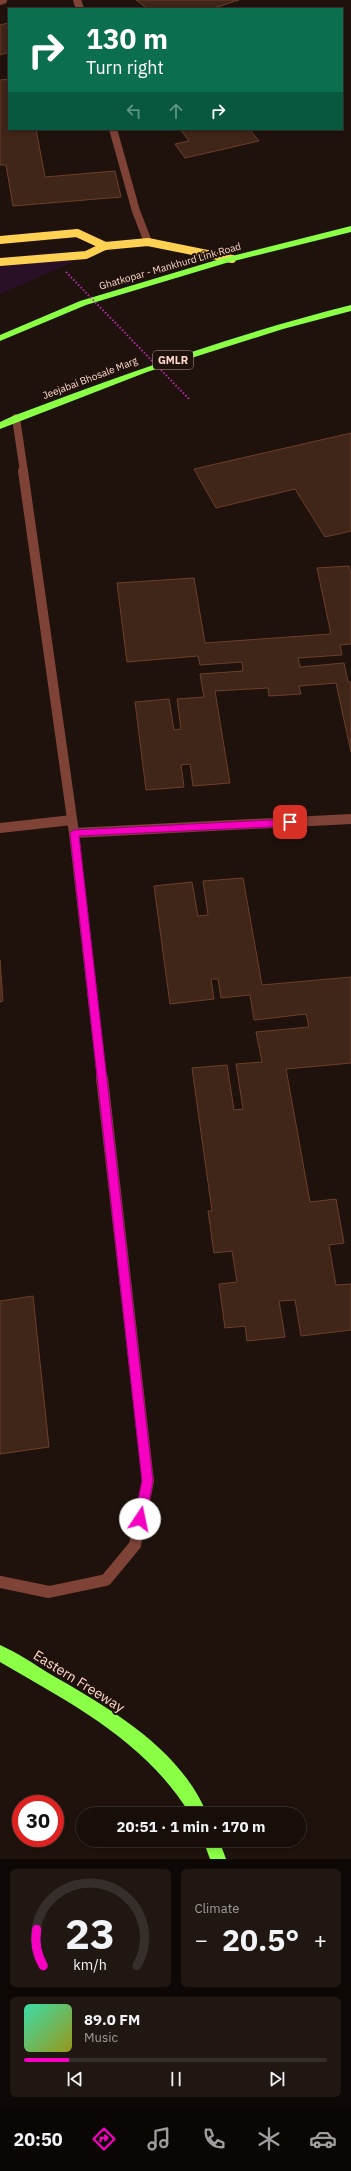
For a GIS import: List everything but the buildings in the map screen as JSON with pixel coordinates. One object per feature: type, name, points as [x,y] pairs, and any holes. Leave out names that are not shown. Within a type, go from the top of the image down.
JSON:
[{"type":"highway","name":"Ghatkopar - Mankhurd Link Road","points":[[0,338],[83,303],[232,259],[351,229]]},
{"type":"highway","name":"Jeejabai Bhosale Marg","points":[[0,426],[16,418],[144,370],[280,327],[351,308]]},
{"type":"highway","name":"Eastern Freeway","points":[[0,1653],[108,1717],[156,1757],[186,1792],[195,1807]]},
{"type":"highway","points":[[214,1847],[218,1859]]},
{"type":"main road","points":[[0,240],[77,233],[105,246]]},
{"type":"main road","points":[[0,262],[86,255],[105,246],[148,242],[232,259]]},
{"type":"street","points":[[113,130],[136,211],[148,242]]},
{"type":"street","points":[[0,1582],[49,1592],[106,1580],[135,1545],[148,1481],[74,833],[16,418]]},
{"type":"street","points":[[74,833],[351,819]]},
{"type":"street","points":[[0,828],[72,820]]},
{"type":"path","points":[[66,272],[190,400]]},
{"type":"shaded area","points":[[57,252],[73,262],[0,294],[0,258]]},
{"type":"route","points":[[140,1519],[148,1481],[74,833],[290,822]]}]
